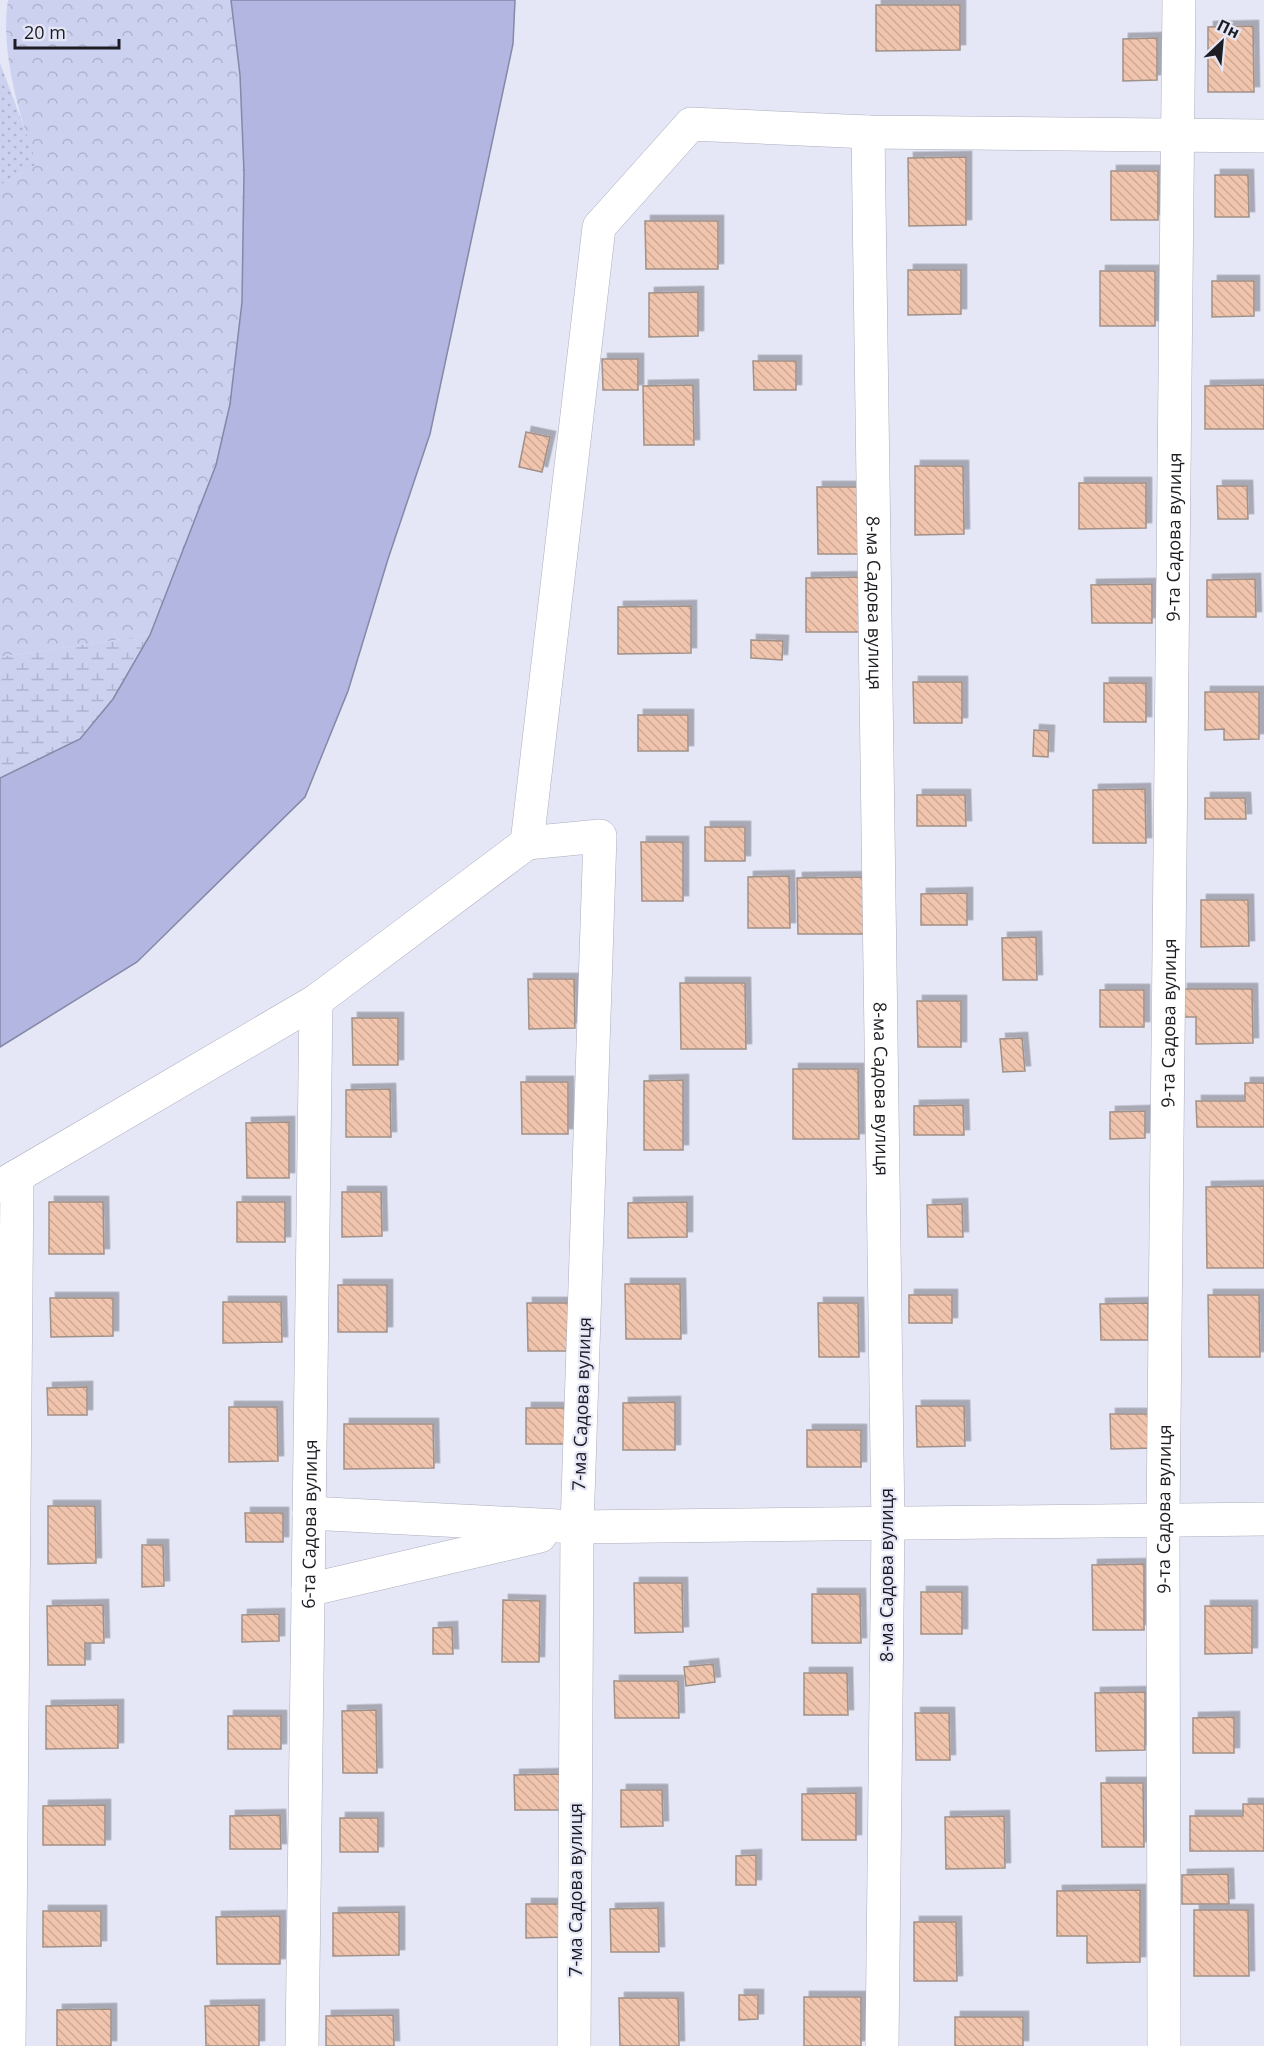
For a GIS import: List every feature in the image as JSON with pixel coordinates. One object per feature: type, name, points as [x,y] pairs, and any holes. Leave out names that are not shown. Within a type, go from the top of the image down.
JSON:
[{"type":"street","name":"9-та Садова вулиця","points":[[1164,2046],[1163,1520],[1179,0]]},
{"type":"street","points":[[9,2046],[9,1181],[315,1001],[527,843],[598,227],[690,124],[868,132],[1264,136]]},
{"type":"street","name":"8-ма Садова вулиця","points":[[868,132],[888,1525],[882,2046]]},
{"type":"street","name":"7-ма Садова вулиця","points":[[527,843],[600,836],[577,1527],[574,2046]]},
{"type":"street","name":"6-та Садова вулиця","points":[[302,2046],[315,1001]]},
{"type":"street","points":[[309,1513],[577,1527],[1264,1519]]},
{"type":"street","points":[[308,1590],[577,1527]]},
{"type":"green space","points":[[8,0],[231,0],[240,75],[244,172],[242,302],[230,404],[216,466],[150,635],[0,657],[0,185],[37,164],[18,104],[9,62],[6,20]]},
{"type":"green space","points":[[0,63],[38,164],[0,185]]},
{"type":"green space","points":[[150,635],[113,699],[80,739],[0,778],[0,657]]},
{"type":"shaded area","points":[[231,0],[515,0],[513,44],[430,434],[388,559],[348,691],[305,797],[137,962],[0,1047],[0,778],[80,739],[113,699],[150,635],[216,465],[230,404],[242,302],[244,172],[240,75]]},
{"type":"building","points":[[876,5],[960,5],[960,50],[876,51]]},
{"type":"building","points":[[1253,26],[1254,92],[1208,92],[1208,27]]},
{"type":"building","points":[[1157,38],[1157,80],[1123,81],[1123,39]]},
{"type":"building","points":[[966,157],[966,225],[909,226],[908,158]]},
{"type":"building","points":[[1111,171],[1158,171],[1158,220],[1111,220]]},
{"type":"building","points":[[1215,175],[1248,175],[1249,217],[1215,217]]},
{"type":"building","points":[[645,221],[718,221],[718,269],[646,269]]},
{"type":"building","points":[[908,270],[961,270],[961,314],[908,315]]},
{"type":"building","points":[[1100,271],[1155,271],[1155,326],[1100,326]]},
{"type":"building","points":[[1212,281],[1254,281],[1254,316],[1212,317]]},
{"type":"building","points":[[698,292],[698,336],[649,337],[649,293]]},
{"type":"building","points":[[602,359],[638,359],[638,390],[603,390]]},
{"type":"building","points":[[753,361],[796,361],[796,390],[754,390]]},
{"type":"building","points":[[693,385],[694,445],[644,445],[643,386]]},
{"type":"building","points":[[1264,385],[1264,429],[1205,429],[1205,386]]},
{"type":"building","points":[[526,432],[550,437],[542,472],[519,467]]},
{"type":"building","points":[[915,466],[963,466],[964,534],[915,535]]},
{"type":"building","points":[[1079,483],[1146,483],[1146,528],[1079,529]]},
{"type":"building","points":[[1217,486],[1247,486],[1248,519],[1218,519]]},
{"type":"building","points":[[817,487],[864,487],[865,554],[818,554]]},
{"type":"building","points":[[866,577],[866,632],[806,632],[806,578]]},
{"type":"building","points":[[1255,579],[1256,617],[1207,617],[1207,580]]},
{"type":"building","points":[[1152,584],[1152,623],[1092,623],[1091,585]]},
{"type":"building","points":[[691,606],[691,653],[618,654],[618,607]]},
{"type":"building","points":[[751,640],[783,641],[782,660],[751,658]]},
{"type":"building","points":[[913,682],[962,682],[962,723],[914,723]]},
{"type":"building","points":[[1104,683],[1146,683],[1146,722],[1104,722]]},
{"type":"building","points":[[1205,692],[1259,692],[1259,739],[1224,740],[1224,729],[1205,730]]},
{"type":"building","points":[[638,715],[688,715],[688,751],[638,751]]},
{"type":"building","points":[[1034,730],[1049,731],[1048,757],[1033,756]]},
{"type":"building","points":[[1145,789],[1146,843],[1093,843],[1093,790]]},
{"type":"building","points":[[917,795],[965,795],[966,826],[917,826]]},
{"type":"building","points":[[1205,798],[1245,798],[1246,819],[1205,819]]},
{"type":"building","points":[[705,827],[745,827],[745,861],[705,861]]},
{"type":"building","points":[[641,842],[683,842],[683,901],[642,901]]},
{"type":"building","points":[[789,876],[790,928],[748,928],[748,877]]},
{"type":"building","points":[[868,877],[868,934],[798,934],[797,878]]},
{"type":"building","points":[[967,893],[967,925],[921,925],[921,894]]},
{"type":"building","points":[[1201,900],[1248,900],[1249,946],[1201,947]]},
{"type":"building","points":[[1036,937],[1037,980],[1003,980],[1002,938]]},
{"type":"building","points":[[528,979],[574,979],[575,1028],[529,1029]]},
{"type":"building","points":[[680,983],[745,983],[746,1049],[681,1049]]},
{"type":"building","points":[[1182,989],[1252,989],[1253,1043],[1196,1044],[1196,1017],[1182,1017]]},
{"type":"building","points":[[1100,990],[1144,990],[1144,1027],[1100,1027]]},
{"type":"building","points":[[917,1001],[961,1001],[961,1047],[918,1047]]},
{"type":"building","points":[[352,1018],[398,1018],[398,1065],[353,1065]]},
{"type":"building","points":[[1022,1038],[1025,1071],[1003,1072],[1000,1039]]},
{"type":"building","points":[[793,1069],[858,1069],[859,1139],[793,1139]]},
{"type":"building","points":[[683,1080],[683,1150],[644,1150],[644,1081]]},
{"type":"building","points":[[521,1082],[568,1082],[568,1134],[522,1134]]},
{"type":"building","points":[[1245,1083],[1264,1083],[1264,1127],[1197,1127],[1196,1101],[1245,1101]]},
{"type":"building","points":[[390,1089],[391,1137],[346,1137],[346,1090]]},
{"type":"building","points":[[963,1105],[964,1135],[914,1135],[914,1106]]},
{"type":"building","points":[[1145,1111],[1145,1138],[1110,1139],[1110,1112]]},
{"type":"building","points":[[289,1122],[289,1178],[247,1178],[246,1123]]},
{"type":"building","points":[[1264,1186],[1264,1268],[1207,1268],[1206,1187]]},
{"type":"building","points":[[342,1192],[381,1192],[382,1236],[342,1237]]},
{"type":"building","points":[[49,1202],[103,1202],[104,1254],[49,1254]]},
{"type":"building","points":[[237,1202],[285,1202],[285,1242],[237,1242]]},
{"type":"building","points":[[687,1202],[687,1237],[628,1238],[628,1203]]},
{"type":"building","points":[[962,1204],[963,1237],[928,1237],[927,1205]]},
{"type":"building","points":[[625,1284],[680,1284],[681,1339],[626,1339]]},
{"type":"building","points":[[338,1285],[387,1285],[387,1332],[338,1332]]},
{"type":"building","points":[[909,1295],[952,1295],[952,1323],[909,1323]]},
{"type":"building","points":[[1208,1295],[1259,1295],[1260,1357],[1209,1357]]},
{"type":"building","points":[[50,1298],[113,1298],[113,1336],[51,1337]]},
{"type":"building","points":[[223,1302],[281,1302],[282,1342],[223,1343]]},
{"type":"building","points":[[527,1303],[575,1303],[575,1351],[528,1351]]},
{"type":"building","points":[[818,1303],[858,1303],[859,1357],[819,1357]]},
{"type":"building","points":[[1148,1303],[1148,1340],[1101,1340],[1100,1304]]},
{"type":"building","points":[[87,1387],[87,1415],[48,1415],[47,1388]]},
{"type":"building","points":[[675,1402],[675,1450],[623,1450],[623,1403]]},
{"type":"building","points":[[916,1406],[964,1406],[965,1446],[917,1447]]},
{"type":"building","points":[[229,1407],[277,1407],[278,1461],[229,1462]]},
{"type":"building","points":[[526,1408],[573,1408],[574,1444],[526,1444]]},
{"type":"building","points":[[1110,1414],[1157,1414],[1157,1448],[1111,1449]]},
{"type":"building","points":[[344,1424],[433,1424],[434,1468],[344,1469]]},
{"type":"building","points":[[807,1430],[861,1430],[861,1467],[807,1467]]},
{"type":"building","points":[[48,1506],[95,1506],[96,1563],[48,1564]]},
{"type":"building","points":[[245,1513],[283,1513],[283,1542],[246,1542]]},
{"type":"building","points":[[142,1545],[163,1545],[164,1586],[142,1587]]},
{"type":"building","points":[[1144,1564],[1144,1630],[1093,1630],[1092,1565]]},
{"type":"building","points":[[634,1583],[682,1583],[683,1632],[635,1633]]},
{"type":"building","points":[[921,1592],[962,1592],[962,1634],[921,1634]]},
{"type":"building","points":[[812,1594],[860,1594],[861,1643],[812,1643]]},
{"type":"building","points":[[503,1600],[540,1601],[539,1662],[502,1662]]},
{"type":"building","points":[[103,1605],[104,1643],[85,1643],[85,1665],[48,1665],[47,1606]]},
{"type":"building","points":[[1205,1606],[1252,1606],[1252,1653],[1205,1654]]},
{"type":"building","points":[[279,1614],[279,1641],[242,1642],[242,1615]]},
{"type":"building","points":[[452,1627],[453,1654],[433,1654],[433,1628]]},
{"type":"building","points":[[713,1664],[715,1682],[686,1686],[684,1667]]},
{"type":"building","points":[[804,1673],[847,1673],[848,1715],[804,1715]]},
{"type":"building","points":[[614,1681],[678,1681],[679,1718],[615,1718]]},
{"type":"building","points":[[1145,1692],[1145,1750],[1096,1751],[1095,1693]]},
{"type":"building","points":[[118,1705],[118,1748],[46,1749],[46,1706]]},
{"type":"building","points":[[376,1710],[377,1773],[343,1773],[342,1711]]},
{"type":"building","points":[[915,1713],[949,1713],[950,1760],[916,1760]]},
{"type":"building","points":[[228,1716],[281,1716],[281,1749],[228,1749]]},
{"type":"building","points":[[1234,1717],[1234,1753],[1193,1753],[1193,1718]]},
{"type":"building","points":[[561,1774],[561,1810],[515,1810],[514,1775]]},
{"type":"building","points":[[1101,1783],[1143,1783],[1144,1847],[1102,1847]]},
{"type":"building","points":[[621,1790],[662,1790],[663,1826],[621,1827]]},
{"type":"building","points":[[856,1793],[856,1840],[802,1840],[802,1794]]},
{"type":"building","points":[[1243,1804],[1264,1804],[1264,1851],[1190,1851],[1190,1816],[1243,1816]]},
{"type":"building","points":[[105,1805],[105,1845],[43,1845],[43,1806]]},
{"type":"building","points":[[280,1815],[281,1849],[230,1849],[230,1816]]},
{"type":"building","points":[[1004,1816],[1005,1868],[946,1869],[945,1817]]},
{"type":"building","points":[[340,1818],[378,1818],[378,1852],[340,1852]]},
{"type":"building","points":[[756,1855],[756,1885],[736,1885],[736,1856]]},
{"type":"building","points":[[1228,1874],[1229,1904],[1182,1904],[1182,1875]]},
{"type":"building","points":[[1140,1890],[1140,1962],[1087,1963],[1087,1936],[1057,1936],[1057,1891]]},
{"type":"building","points":[[526,1904],[566,1904],[566,1937],[526,1938]]},
{"type":"building","points":[[658,1908],[659,1952],[611,1952],[610,1909]]},
{"type":"building","points":[[1194,1910],[1248,1910],[1249,1976],[1194,1976]]},
{"type":"building","points":[[43,1911],[101,1911],[101,1946],[43,1947]]},
{"type":"building","points":[[399,1912],[399,1955],[333,1956],[333,1913]]},
{"type":"building","points":[[280,1916],[280,1964],[217,1964],[216,1917]]},
{"type":"building","points":[[914,1922],[956,1922],[957,1981],[914,1981]]},
{"type":"building","points":[[739,1995],[758,1995],[758,2019],[739,2020]]},
{"type":"building","points":[[804,1997],[861,1997],[861,2046],[804,2046]]},
{"type":"building","points":[[619,1998],[678,1998],[679,2046],[620,2046]]},
{"type":"building","points":[[259,2005],[259,2046],[206,2046],[205,2006]]},
{"type":"building","points":[[111,2009],[111,2046],[57,2046],[57,2010]]},
{"type":"building","points":[[393,2015],[394,2046],[326,2046],[326,2016]]},
{"type":"building","points":[[955,2017],[1023,2017],[1023,2046],[955,2046]]}]
